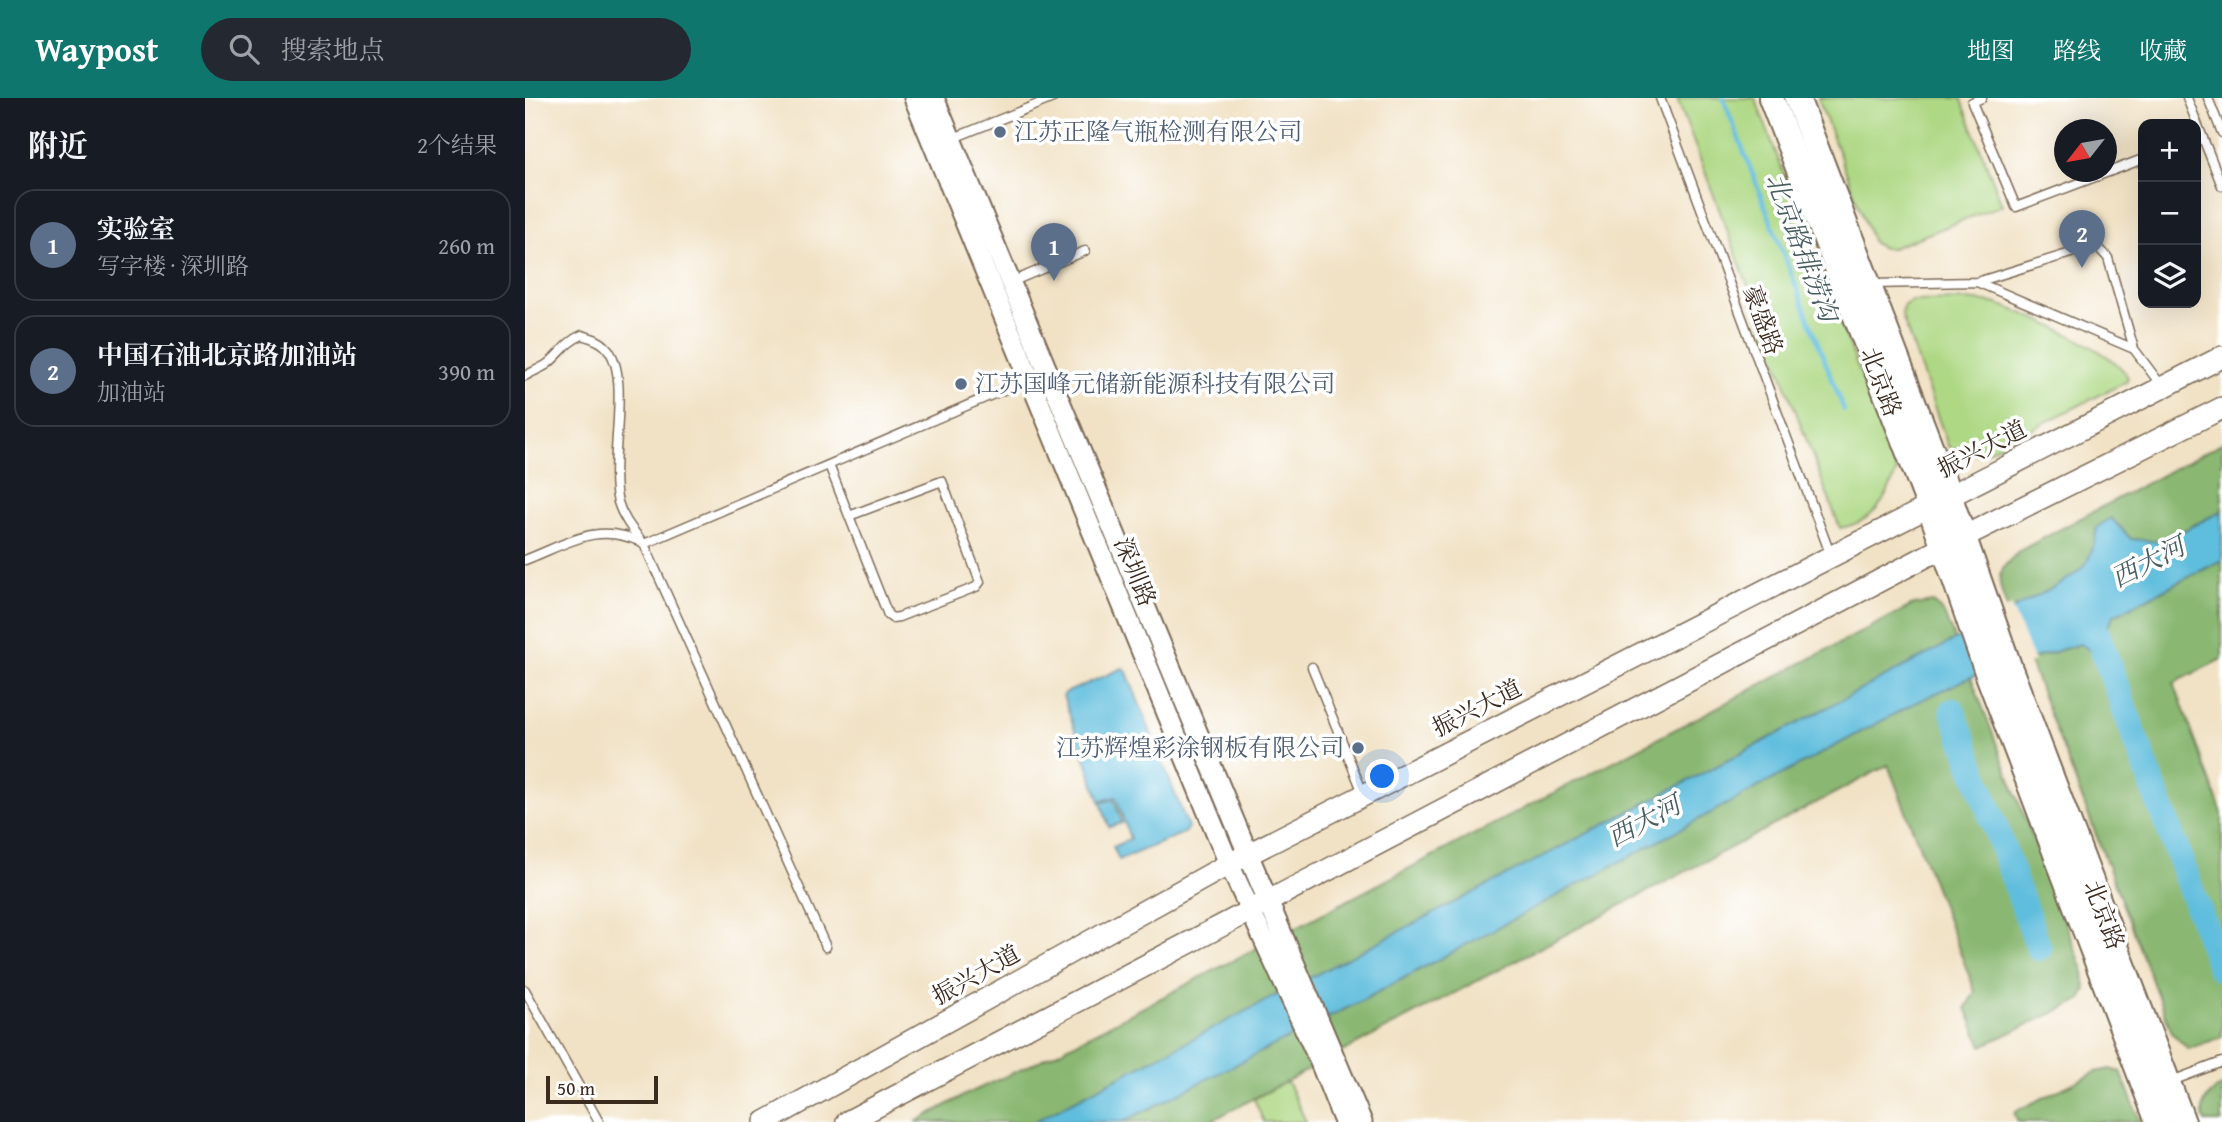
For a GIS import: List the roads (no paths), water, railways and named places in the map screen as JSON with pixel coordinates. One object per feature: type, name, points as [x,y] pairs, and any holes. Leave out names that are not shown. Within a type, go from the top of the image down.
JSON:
[{"type":"main road","name":"北京路","points":[[1771,98],[1939,500]]},
{"type":"main road","name":"北京路","points":[[1797,98],[1868,284],[1939,500],[2158,1122]]},
{"type":"main road","name":"振兴大道","points":[[765,1122],[1248,854],[2222,357]]},
{"type":"main road","points":[[847,1122],[1954,542],[2222,408]]},
{"type":"main road","name":"北京路","points":[[1999,672],[2183,1122]]},
{"type":"street","name":"深圳路","points":[[914,98],[1229,864],[1259,906],[1326,1055]]},
{"type":"street","name":"深圳路","points":[[934,98],[1248,854],[1259,906]]},
{"type":"street","points":[[1326,1055],[1345,1122]]},
{"type":"street","points":[[1326,1055],[1362,1122]]},
{"type":"lane","points":[[951,139],[1053,98]]},
{"type":"lane","name":"豪盛路","points":[[1660,98],[1831,556]]},
{"type":"lane","points":[[1982,98],[1972,102],[2016,207],[2138,161]]},
{"type":"lane","points":[[2187,98],[2193,119]]},
{"type":"lane","points":[[2208,98],[2222,133]]},
{"type":"lane","points":[[2201,141],[2222,186]]},
{"type":"lane","points":[[1868,284],[1977,282],[2089,247],[2098,247],[2108,258],[2134,349],[2163,387]]},
{"type":"lane","points":[[1011,282],[1085,251]]},
{"type":"lane","points":[[1977,282],[2134,349]]},
{"type":"lane","points":[[525,376],[546,365],[568,342],[582,335],[607,347],[615,362],[619,389],[615,460],[618,502],[624,519],[644,544],[826,947]]},
{"type":"lane","points":[[525,560],[596,533],[625,535],[644,544],[1048,371]]},
{"type":"lane","points":[[828,465],[888,615],[892,618],[899,617],[976,587],[980,582],[942,481],[849,516]]},
{"type":"lane","points":[[1312,667],[1364,796]]},
{"type":"lane","points":[[525,990],[599,1122]]},
{"type":"lane","points":[[2168,1082],[2222,1062]]},
{"type":"water","name":"西大河","points":[[2222,511],[2222,560],[2114,615],[2103,635],[2114,664],[2108,665],[2080,644],[1971,677],[1915,703],[1367,998],[1123,1122],[1033,1122],[2051,589],[2084,566],[2092,551],[2097,527],[2111,518],[2131,539],[2161,542]]},
{"type":"water","points":[[1123,668],[1188,827],[1184,833],[1119,860],[1113,847],[1130,839],[1116,797],[1100,801],[1063,696]]},
{"type":"water","points":[[1114,799],[1122,823],[1109,827],[1101,803]]},
{"type":"waterway","name":"北京路排涝沟","points":[[1723,98],[1844,410]]},
{"type":"waterway","points":[[2096,631],[2220,968]]},
{"type":"waterway","points":[[1953,711],[2039,948]]},
{"type":"place","name":"江苏正隆气瓶检测有限公司","points":[[1000,132]]},
{"type":"place","name":"中国石油北京路加油站","points":[[2082,268]]},
{"type":"place","name":"实验室","points":[[1054,281]]},
{"type":"place","name":"江苏国峰元储新能源科技有限公司","points":[[961,384]]},
{"type":"place","name":"江苏辉煌彩涂钢板有限公司","points":[[1358,748]]}]
